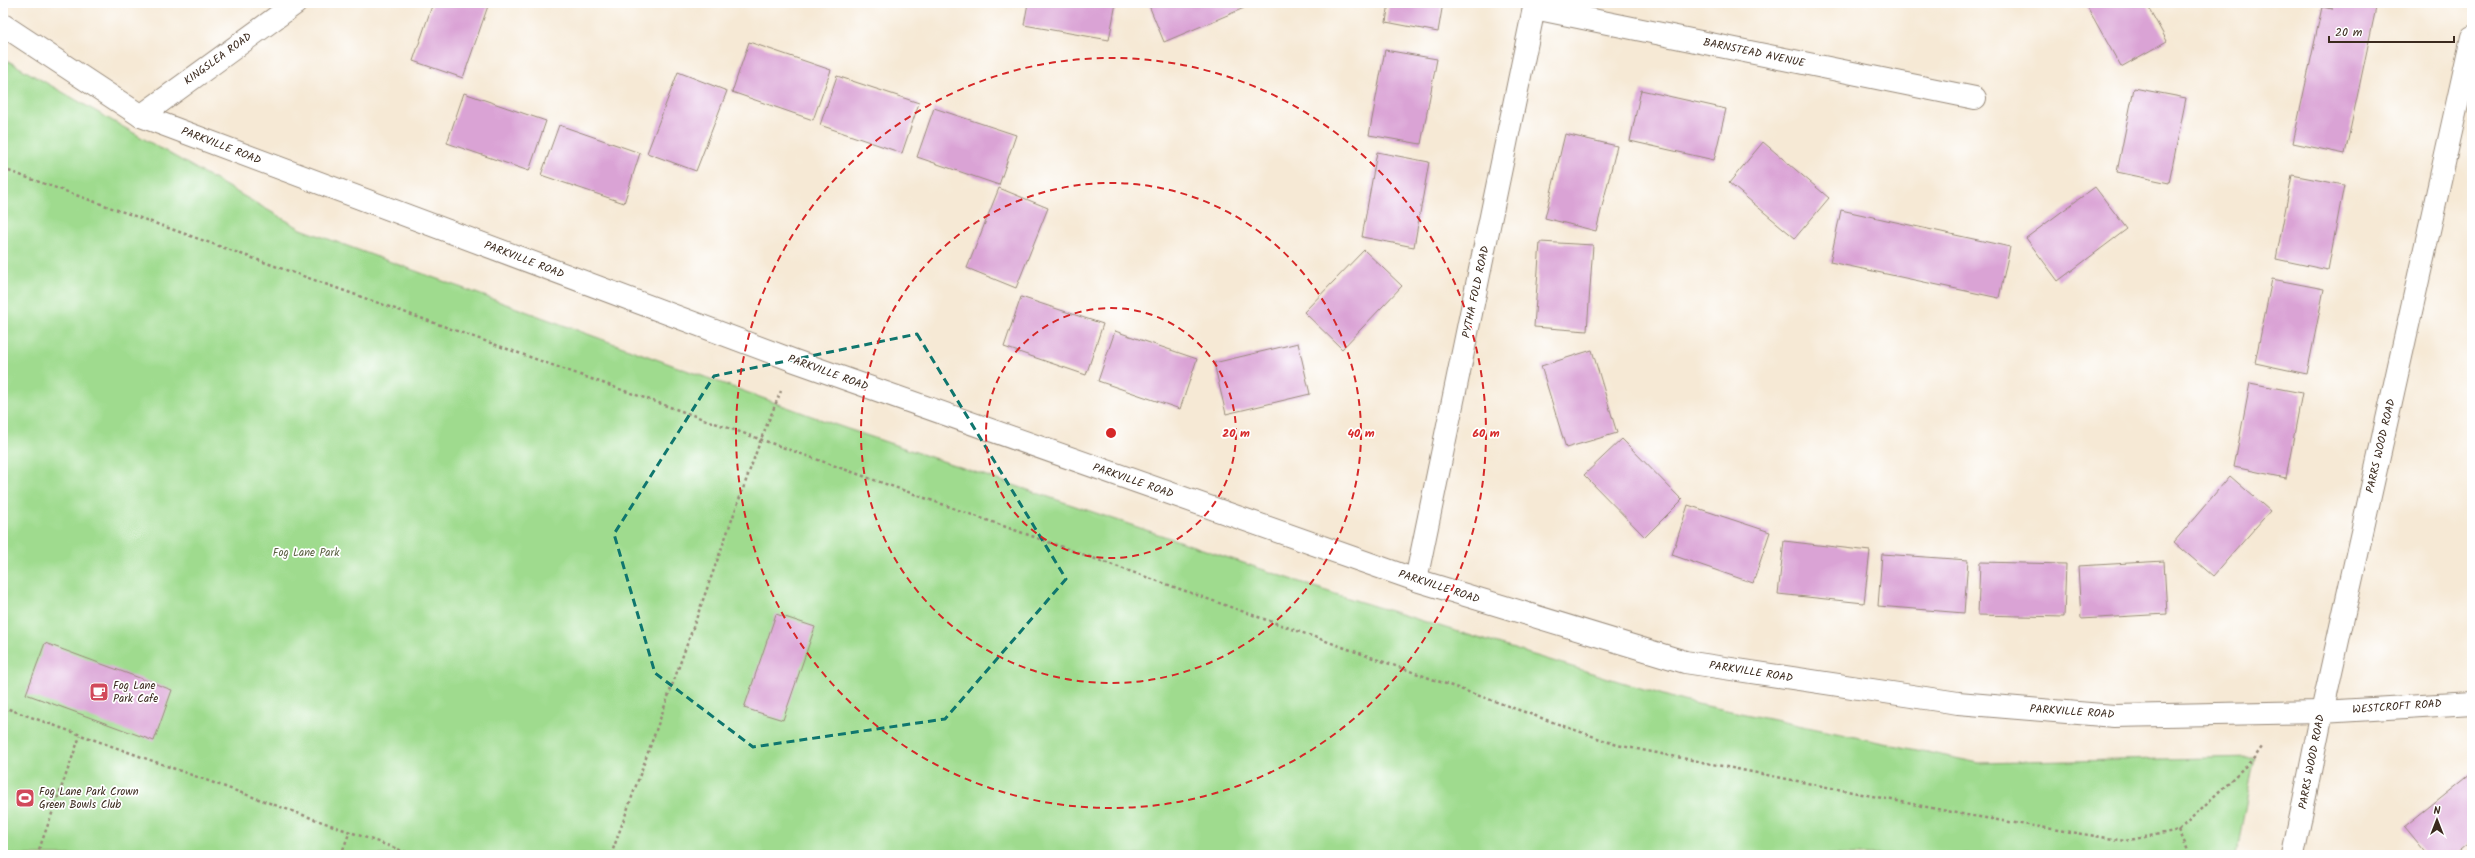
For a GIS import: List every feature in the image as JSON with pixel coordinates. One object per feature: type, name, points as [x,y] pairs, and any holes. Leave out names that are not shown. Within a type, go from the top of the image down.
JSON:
[{"type":"street","name":"KINGSLEA ROAD","points":[[141,116],[296,3]]},
{"type":"street","name":"BARNSTEAD AVENUE","points":[[1534,5],[1975,98]]},
{"type":"street","name":"PYTHA FOLD ROAD","points":[[1416,580],[1534,5]]},
{"type":"street","name":"PARKVILLE ROAD","points":[[3,25],[141,116],[795,361],[1416,580],[1693,663],[1958,703],[2114,716],[2322,712]]},
{"type":"street","name":"PARRS WOOD ROAD","points":[[2294,855],[2322,712],[2472,37]]},
{"type":"street","name":"WESTCROFT ROAD","points":[[2322,712],[2472,703]]},
{"type":"path","points":[[3,169],[1617,745],[1967,815],[2125,841],[2179,830],[2255,756],[2285,713]]},
{"type":"path","points":[[611,855],[761,439],[775,403],[795,361]]},
{"type":"path","points":[[3,707],[414,855]]},
{"type":"path","points":[[37,855],[80,736]]},
{"type":"path","points":[[2179,830],[2190,855]]},
{"type":"path","points":[[341,855],[350,831]]},
{"type":"highlighted area","points":[[917,334],[1066,579],[945,719],[753,747],[655,673],[614,534],[714,376]]},
{"type":"green space","name":"Fog Lane Park","points":[[3,58],[301,229],[836,425],[1335,594],[1683,701],[1979,763],[2255,757],[2236,855],[3,855]]},
{"type":"building","points":[[433,3],[489,3],[463,78],[413,61]]},
{"type":"building","points":[[1028,3],[1116,3],[1109,40],[1024,25]]},
{"type":"building","points":[[1148,3],[1241,3],[1244,8],[1164,42]]},
{"type":"building","points":[[1389,3],[1443,3],[1438,32],[1386,22]]},
{"type":"building","points":[[2085,3],[2146,3],[2167,41],[2121,67]]},
{"type":"building","points":[[2323,3],[2377,3],[2345,154],[2293,143],[2322,7],[2333,9],[2322,6]]},
{"type":"building","points":[[749,42],[831,70],[813,120],[732,92]]},
{"type":"building","points":[[1385,50],[1437,59],[1421,144],[1369,135]]},
{"type":"building","points":[[678,72],[727,91],[696,171],[647,153]]},
{"type":"building","points":[[837,76],[919,103],[902,153],[820,125]]},
{"type":"building","points":[[2134,88],[2186,98],[2169,183],[2117,172]]},
{"type":"building","points":[[1641,90],[1726,109],[1714,160],[1630,141]]},
{"type":"building","points":[[464,93],[546,121],[529,171],[447,143]]},
{"type":"building","points":[[934,108],[1016,135],[999,185],[917,157]]},
{"type":"building","points":[[559,125],[640,153],[624,203],[541,175]]},
{"type":"building","points":[[1565,134],[1617,146],[1596,231],[1545,218]]},
{"type":"building","points":[[1763,142],[1829,198],[1795,238],[1729,183]]},
{"type":"building","points":[[1377,152],[1429,162],[1414,247],[1362,237]]},
{"type":"building","points":[[2292,175],[2344,185],[2328,270],[2276,259]]},
{"type":"building","points":[[2095,187],[2127,229],[2058,281],[2026,238]]},
{"type":"building","points":[[999,188],[1048,208],[1016,288],[967,268]]},
{"type":"building","points":[[1841,210],[2010,247],[1999,298],[1830,262]]},
{"type":"building","points":[[1540,242],[1593,245],[1587,331],[1534,327]]},
{"type":"building","points":[[1364,250],[1402,286],[1342,349],[1304,312]]},
{"type":"building","points":[[2272,279],[2324,289],[2307,374],[2255,363]]},
{"type":"building","points":[[1021,297],[1103,324],[1086,375],[1004,347]]},
{"type":"building","points":[[1115,331],[1197,359],[1180,409],[1098,381]]},
{"type":"building","points":[[1298,343],[1310,394],[1226,414],[1214,363]]},
{"type":"building","points":[[1592,350],[1617,433],[1566,448],[1541,366]]},
{"type":"building","points":[[2250,383],[2302,393],[2286,478],[2234,467]]},
{"type":"building","points":[[1622,439],[1682,500],[1645,537],[1584,475]]},
{"type":"building","points":[[2230,476],[2270,511],[2213,576],[2174,542]]},
{"type":"building","points":[[1688,505],[1770,532],[1753,583],[1672,555]]},
{"type":"building","points":[[1784,541],[1870,551],[1864,603],[1778,594]]},
{"type":"building","points":[[1882,554],[1968,560],[1964,613],[1878,606]]},
{"type":"building","points":[[2164,561],[2167,614],[2081,619],[2078,566]]},
{"type":"building","points":[[1980,562],[2066,564],[2064,617],[1978,615]]},
{"type":"building","points":[[776,614],[815,627],[783,720],[744,708]]},
{"type":"building","points":[[45,643],[172,690],[154,741],[26,694]]},
{"type":"building","points":[[2471,773],[2472,840],[2454,855],[2427,855],[2404,827]]},
{"type":"place","name":"Fog Lane Park Cafe","points":[[99,692]]},
{"type":"place","name":"Fog Lane Park Crown Green Bowls Club","points":[[25,798]]}]
